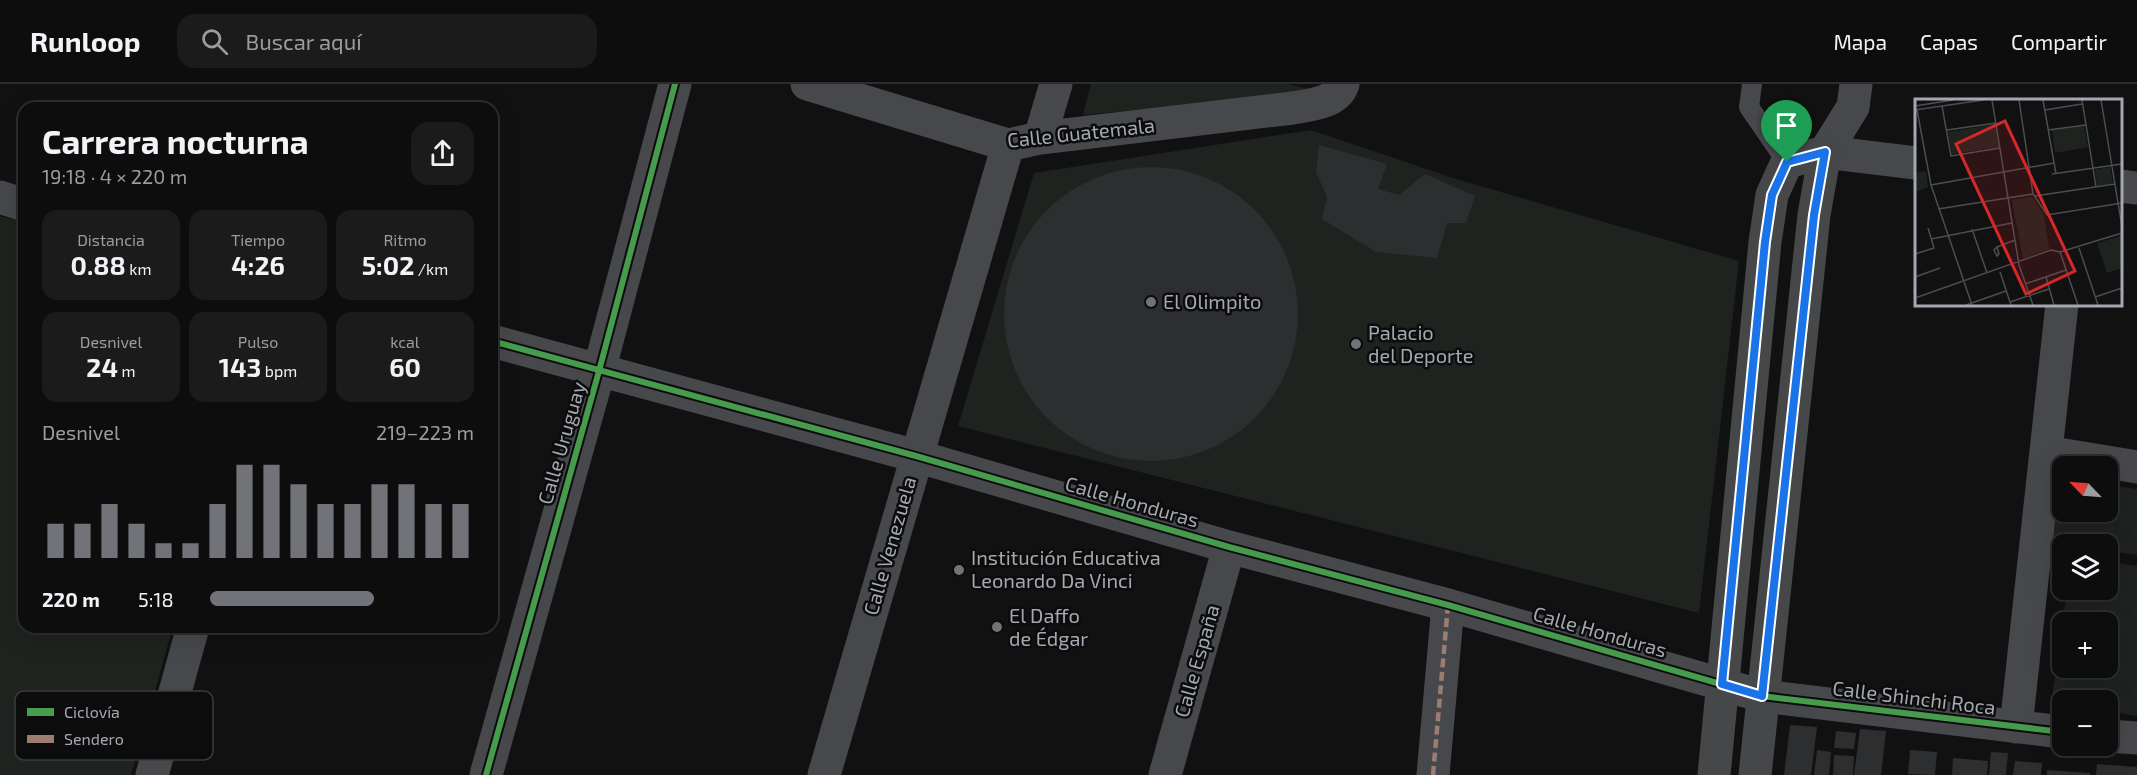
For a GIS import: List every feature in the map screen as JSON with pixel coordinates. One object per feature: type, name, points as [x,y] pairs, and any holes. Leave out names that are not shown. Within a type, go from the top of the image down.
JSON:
[{"type":"main road","points":[[1714,775],[1765,242],[1772,195],[1787,162],[1825,152],[1814,215],[1755,775]]},
{"type":"street","name":"Calle Uruguay","points":[[486,775],[599,371],[675,84]]},
{"type":"street","name":"Calle Guatemala","points":[[807,84],[1008,145],[1040,138],[1293,108],[1335,93]]},
{"type":"street","points":[[1040,138],[1056,84]]},
{"type":"street","points":[[1856,84],[1853,107],[1825,152],[1915,163]]},
{"type":"street","name":"Calle Venezuela","points":[[824,775],[1008,145]]},
{"type":"street","points":[[2122,186],[2137,188]]},
{"type":"street","points":[[0,197],[18,203]]},
{"type":"street","points":[[2016,727],[2061,306]]},
{"type":"street","name":"Calle Honduras","points":[[498,343],[916,456],[1228,547],[1448,605],[1762,696]]},
{"type":"street","points":[[2046,452],[2137,467]]},
{"type":"street","name":"Calle España","points":[[1165,775],[1228,547]]},
{"type":"street","points":[[1433,775],[1448,605]]},
{"type":"street","points":[[175,691],[190,633]]},
{"type":"street","name":"Calle Shinchi Roca","points":[[1762,696],[2052,731]]},
{"type":"street","points":[[2118,737],[2137,738]]},
{"type":"street","points":[[152,775],[156,760]]},
{"type":"lane","points":[[1752,84],[1749,107],[1787,162]]},
{"type":"shaded area","points":[[1091,84],[1288,84],[1312,90],[1282,96],[1083,115]]},
{"type":"shaded area","name":"Palacio del Deporte","points":[[1311,130],[1456,179],[1739,261],[1699,613],[958,426],[1034,173]]},
{"type":"shaded area","points":[[0,216],[18,221],[18,633],[171,633],[155,691],[15,691],[15,760],[135,760],[131,775],[0,775]]},
{"type":"shaded area","points":[[2118,486],[2137,489],[2137,555],[2118,552],[2118,534],[2052,534],[2052,544],[2049,544],[2052,522],[2118,522]]},
{"type":"shaded area","points":[[2118,563],[2137,566],[2137,716],[2118,713],[2118,690],[2053,690],[2055,678],[2118,678],[2118,612],[2064,612],[2066,600],[2118,600]]},
{"type":"building","points":[[1319,145],[1387,164],[1378,189],[1399,195],[1425,174],[1475,196],[1466,223],[1447,223],[1437,258],[1376,252],[1322,219],[1327,197],[1316,172]]},
{"type":"building","name":"El Olimpito","points":[[1137,167],[1165,167],[1194,173],[1220,184],[1245,200],[1265,220],[1281,245],[1292,271],[1296,285],[1298,314],[1296,343],[1281,383],[1265,408],[1245,428],[1220,444],[1194,455],[1165,461],[1137,461],[1108,455],[1082,444],[1057,428],[1037,408],[1021,383],[1010,357],[1004,328],[1004,300],[1010,271],[1021,245],[1037,220],[1057,200],[1082,184],[1108,173]]},
{"type":"building","points":[[1790,725],[1817,727],[1811,775],[1784,775]]},
{"type":"building","points":[[1860,729],[1886,731],[1881,775],[1854,775]]},
{"type":"building","points":[[1836,731],[1856,733],[1854,749],[1834,748]]},
{"type":"building","points":[[1817,750],[1831,752],[1829,775],[1814,775]]},
{"type":"building","points":[[1910,750],[1937,752],[1935,775],[1908,774]]},
{"type":"building","points":[[1991,752],[2008,753],[2006,775],[1989,775]]},
{"type":"building","points":[[1834,755],[1854,756],[1853,775],[1833,775]]},
{"type":"building","points":[[1953,758],[1988,761],[1987,775],[1952,775]]},
{"type":"building","points":[[2015,761],[2042,763],[2041,775],[2013,775]]},
{"type":"building","points":[[2097,764],[2137,767],[2137,775],[2096,775]]},
{"type":"building","points":[[2047,770],[2090,773],[2090,775],[2047,775]]},
{"type":"marked path","points":[[1433,775],[1448,605]]},
{"type":"cycle path","points":[[486,775],[599,371],[675,84]]},
{"type":"cycle path","points":[[498,343],[916,456],[1229,547],[1448,605],[1762,696],[2052,731]]},
{"type":"place","name":"El Olimpito","points":[[1151,302]]},
{"type":"place","name":"Palacio del Deporte","points":[[1356,344]]},
{"type":"place","name":"Institución Educativa Leonardo Da Vinci","points":[[959,570]]},
{"type":"place","name":"El Daffo de Édgar","points":[[997,627]]},
{"type":"route","points":[[1825,152],[1814,215],[1762,696],[1722,684],[1765,242],[1772,195],[1787,162],[1825,152]]}]
